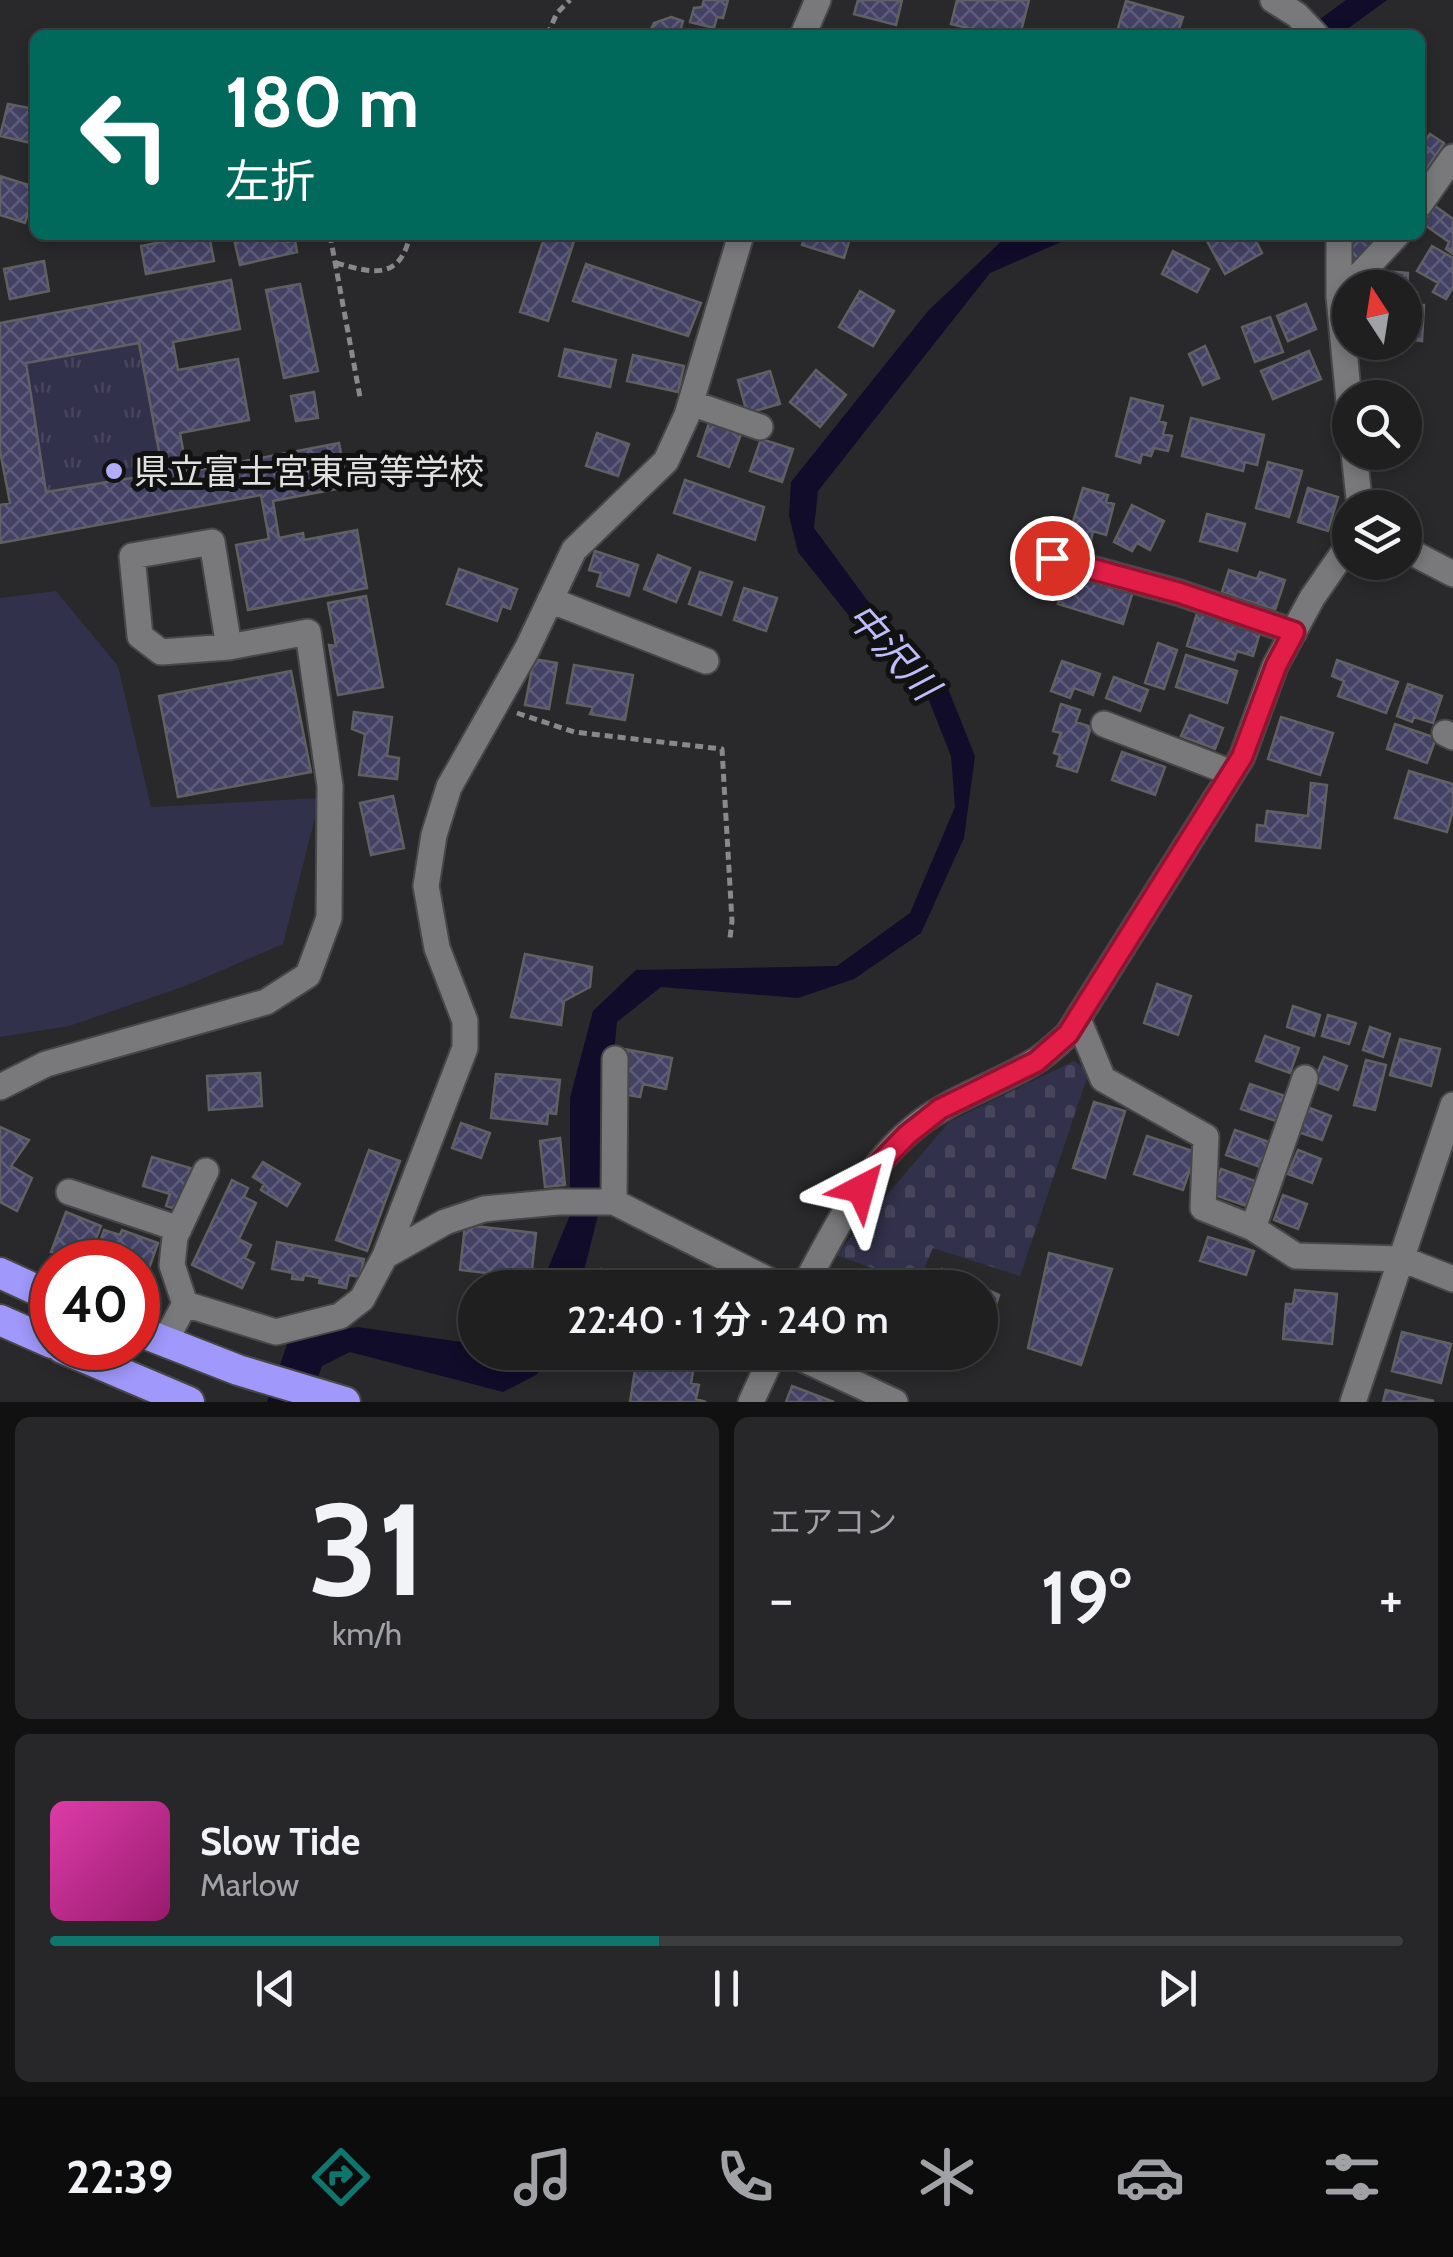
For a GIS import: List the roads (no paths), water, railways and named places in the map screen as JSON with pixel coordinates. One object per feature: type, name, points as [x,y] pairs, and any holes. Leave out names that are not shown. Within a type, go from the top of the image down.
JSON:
[{"type":"highway","points":[[0,1273],[30,1287]]},
{"type":"highway","points":[[0,1320],[30,1334]]},
{"type":"highway","points":[[160,1340],[238,1370],[344,1402]]},
{"type":"highway","points":[[114,1370],[190,1402]]},
{"type":"street","points":[[805,30],[818,0]]},
{"type":"street","points":[[1283,6],[1310,30]]},
{"type":"street","points":[[1425,197],[1453,157]]},
{"type":"street","points":[[185,1304],[276,1332],[340,1316],[362,1299],[385,1256],[465,1048],[465,1021],[438,948],[426,886],[434,835],[449,787],[574,550],[666,461],[691,404],[740,240]]},
{"type":"street","points":[[1339,240],[1339,270]]},
{"type":"street","points":[[1364,270],[1391,240]]},
{"type":"street","points":[[691,404],[760,428]]},
{"type":"street","points":[[0,1087],[46,1064],[266,1002],[308,975],[330,918],[330,786],[308,632],[228,647],[161,652],[140,636],[132,556],[212,542],[228,647]]},
{"type":"street","points":[[1052,558],[1180,593],[1294,632]]},
{"type":"street","points":[[1422,558],[1453,574]]},
{"type":"street","points":[[813,1270],[856,1196],[877,1166],[907,1135],[940,1109],[1036,1062],[1068,1034],[1242,757],[1276,666],[1332,571]]},
{"type":"street","points":[[550,600],[706,661]]},
{"type":"street","points":[[1104,724],[1232,773]]},
{"type":"street","points":[[1078,1019],[1103,1080],[1206,1138],[1203,1208],[1253,1228],[1296,1256],[1402,1259],[1453,1279]]},
{"type":"street","points":[[614,1202],[615,1059]]},
{"type":"street","points":[[1253,1228],[1305,1078]]},
{"type":"street","points":[[1353,1402],[1453,1105]]},
{"type":"street","points":[[185,1304],[172,1265],[179,1228],[206,1171]]},
{"type":"street","points":[[69,1192],[179,1228]]},
{"type":"street","points":[[385,1256],[446,1222],[484,1208],[614,1202],[748,1270]]},
{"type":"street","points":[[160,1328],[185,1304]]},
{"type":"street","points":[[751,1402],[766,1370]]},
{"type":"street","points":[[827,1370],[895,1402]]},
{"type":"water","points":[[1346,0],[1387,0],[1346,30],[1305,30]]},
{"type":"water","name":"中沢川","points":[[1003,240],[1066,240],[990,273],[818,491],[814,528],[867,600],[947,686],[975,756],[964,838],[921,933],[854,979],[798,998],[661,987],[617,1022],[599,1211],[584,1270],[547,1270],[570,1215],[570,1098],[593,1011],[636,970],[837,966],[910,913],[955,807],[951,756],[928,698],[858,627],[798,552],[789,516],[791,482],[928,311]]},
{"type":"water","points":[[357,1327],[458,1342],[458,1370],[540,1370],[503,1392],[350,1352],[322,1366],[309,1402],[267,1402],[289,1339]]},
{"type":"place","name":"県立富士宮東高等学校","points":[[114,471]]}]
